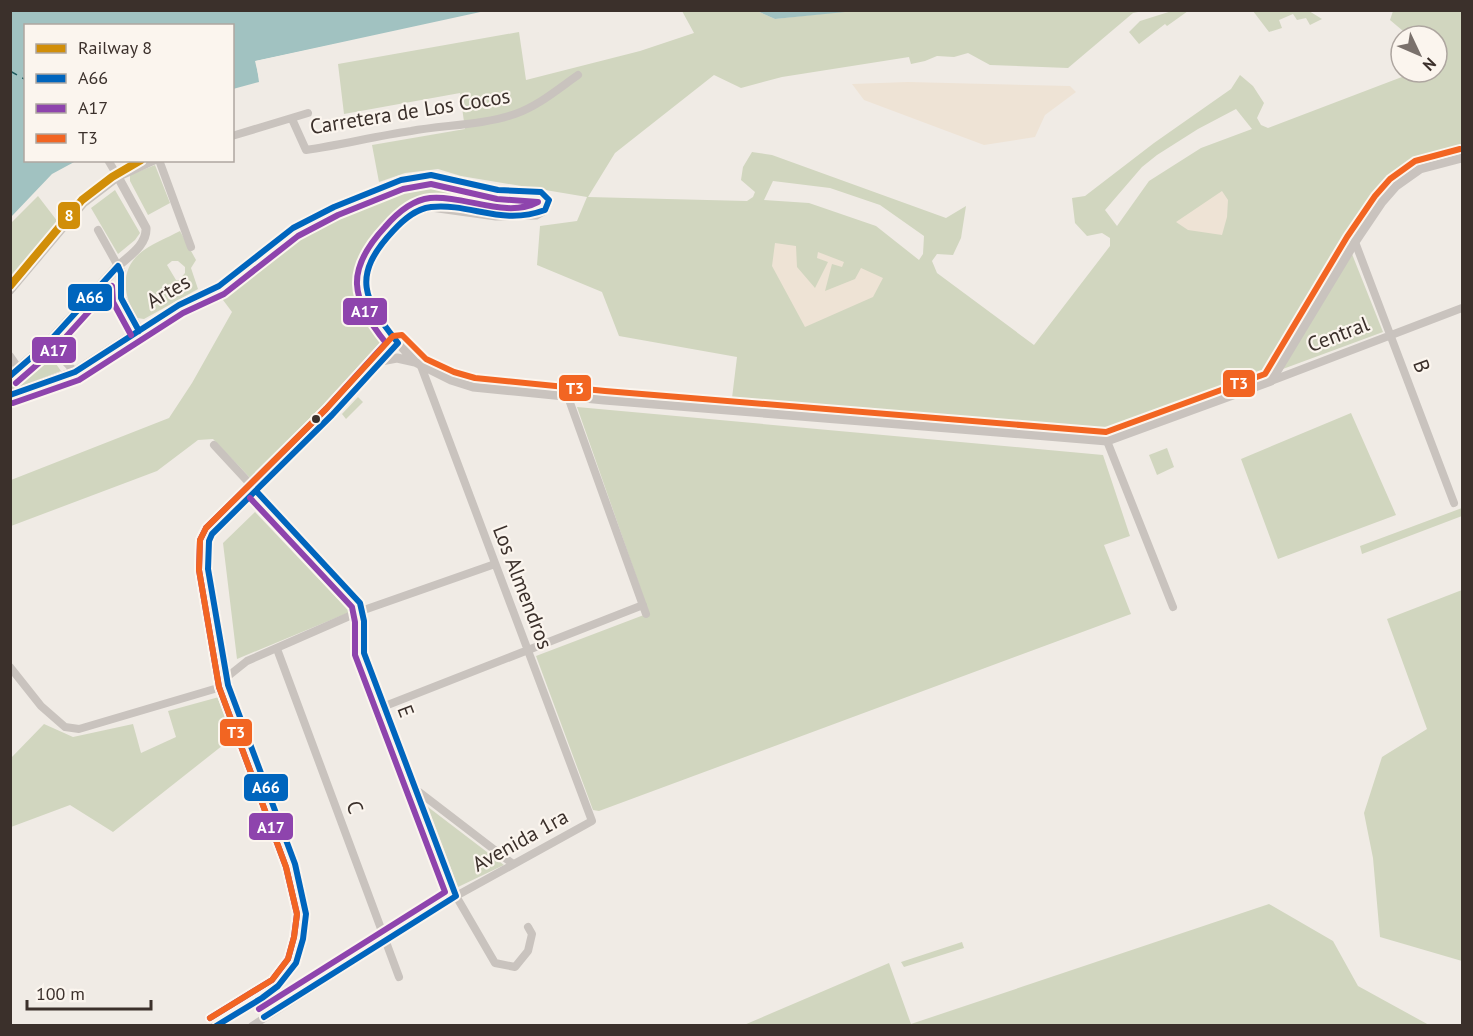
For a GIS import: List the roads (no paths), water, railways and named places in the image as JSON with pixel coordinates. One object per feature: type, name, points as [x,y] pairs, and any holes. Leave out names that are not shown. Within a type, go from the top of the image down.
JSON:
[{"type":"main road","points":[[119,270],[121,298],[139,331]]},
{"type":"main road","points":[[15,372],[48,343],[119,270]]},
{"type":"main road","name":"Artes","points":[[10,395],[75,372],[139,331]]},
{"type":"street","name":"Carretera de Los Cocos","points":[[292,119],[306,150],[328,147],[515,114],[540,102],[578,75]]},
{"type":"street","points":[[234,135],[308,113]]},
{"type":"street","points":[[1271,381],[1355,242],[1382,202],[1404,179],[1420,169],[1462,158]]},
{"type":"street","points":[[98,230],[119,270],[147,236],[146,228],[109,162]]},
{"type":"street","points":[[10,291],[84,203],[118,177],[152,162]]},
{"type":"street","points":[[158,162],[191,247]]},
{"type":"street","name":"Artes","points":[[139,331],[179,304],[219,286],[293,228],[334,207],[401,180],[431,175],[498,190],[541,192],[549,200],[545,210],[536,214],[496,216],[432,207],[413,212],[370,258],[365,273],[366,291],[386,329]]},
{"type":"street","name":"B","points":[[1355,242],[1453,499]]},
{"type":"street","name":"Central","points":[[418,364],[451,380],[473,387],[568,397],[1107,441],[1462,308]]},
{"type":"street","points":[[386,329],[418,364]]},
{"type":"street","points":[[386,329],[390,344],[389,352]]},
{"type":"street","points":[[48,343],[75,372]]},
{"type":"street","points":[[215,1026],[278,986],[296,963],[303,939],[306,914],[295,864],[227,681],[208,569],[209,542],[212,534],[256,492],[398,343]]},
{"type":"street","points":[[10,356],[15,372]]},
{"type":"street","points":[[381,362],[397,358],[418,364]]},
{"type":"street","name":"Los Almendros","points":[[418,364],[592,821]]},
{"type":"street","points":[[568,397],[646,614]]},
{"type":"street","points":[[1107,441],[1173,607]]},
{"type":"street","points":[[214,445],[360,603],[362,612]]},
{"type":"street","points":[[10,667],[41,706],[64,727],[79,729],[227,681],[247,661],[362,612],[495,564]]},
{"type":"street","points":[[385,706],[643,605]]},
{"type":"street","name":"E","points":[[362,612],[364,653],[456,896],[495,963],[515,967],[528,951],[532,934],[528,927]]},
{"type":"street","name":"C","points":[[276,649],[399,977]]},
{"type":"street","points":[[417,790],[513,864]]},
{"type":"street","name":"Avenida 1ra","points":[[252,1026],[456,896],[592,821]]},
{"type":"street","points":[[278,986],[286,1003]]},
{"type":"water","points":[[11,11],[493,11],[256,61],[259,82],[234,89],[234,24],[24,24],[24,162],[74,162],[52,174],[11,217]]},
{"type":"water","points":[[757,11],[855,11],[775,19]]},
{"type":"rail line","name":"8","points":[[10,286],[82,200],[112,177],[138,162]]}]
